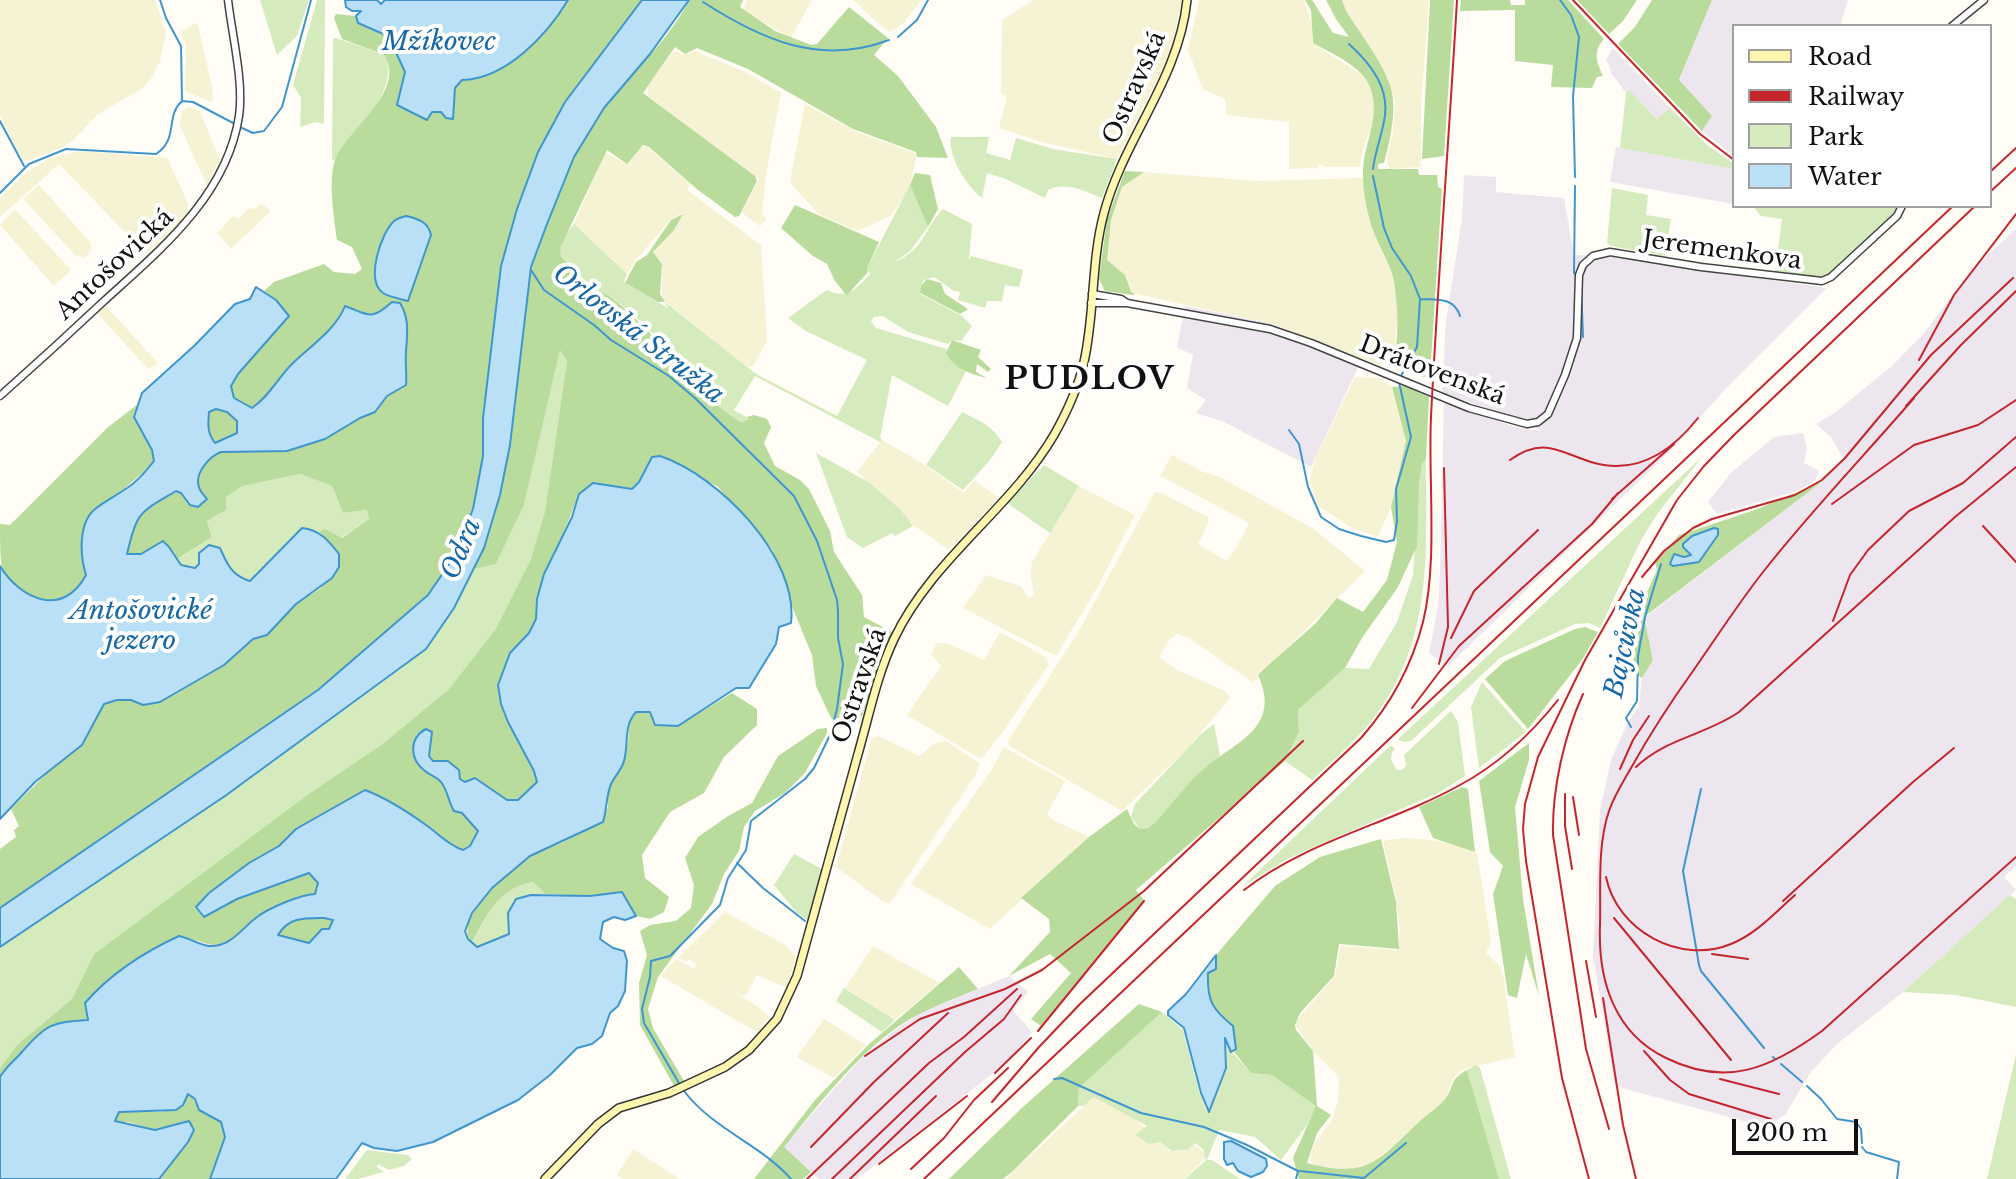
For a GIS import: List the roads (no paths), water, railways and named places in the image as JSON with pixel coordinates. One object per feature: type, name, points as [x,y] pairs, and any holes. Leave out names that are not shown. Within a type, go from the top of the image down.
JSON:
[{"type":"main road","name":"Ostravská","points":[[545,1179],[611,1114],[627,1104],[676,1089],[740,1057],[763,1037],[784,1008],[797,976],[872,705],[894,639],[942,567],[1019,482],[1055,432],[1069,406],[1084,363],[1104,211],[1122,165],[1168,74],[1180,40],[1187,0]]},
{"type":"street","name":"Antošovická","points":[[0,396],[172,239],[202,203],[224,162],[239,116],[228,0]]},
{"type":"street","points":[[1954,24],[1984,0]]},
{"type":"street","name":"Jeremenkova","points":[[1603,253],[1822,281],[1831,277],[1897,216],[1901,208]]},
{"type":"street","name":"Drátovenská","points":[[1092,298],[1121,299],[1127,303],[1270,329],[1523,424],[1538,422],[1550,411],[1575,349],[1579,275],[1586,262],[1603,253]]},
{"type":"water","name":"Mžíkovec","points":[[345,0],[377,0],[381,4],[385,0],[568,0],[549,27],[524,53],[494,72],[462,80],[455,88],[453,119],[446,118],[441,112],[432,112],[427,120],[397,105],[405,72],[393,46],[388,36],[358,23],[356,16],[361,11],[346,7]]},
{"type":"water","name":"Odra","points":[[642,0],[689,0],[650,54],[604,108],[574,157],[547,224],[531,267],[510,445],[500,495],[484,548],[454,608],[426,649],[225,796],[0,947],[0,908],[318,690],[428,595],[454,557],[473,509],[483,456],[483,418],[501,266],[517,209],[538,152],[565,102]]},
{"type":"water","points":[[406,216],[422,222],[431,235],[408,301],[383,293],[375,278],[384,235],[394,221]]},
{"type":"water","name":"Antošovické jezero","points":[[256,287],[276,300],[289,316],[231,386],[234,398],[252,408],[294,362],[330,329],[345,306],[374,314],[392,302],[400,303],[407,327],[406,385],[387,396],[375,412],[325,439],[287,451],[217,454],[208,461],[199,476],[200,489],[207,499],[198,507],[190,505],[176,491],[154,504],[137,521],[127,554],[141,554],[163,541],[181,565],[195,568],[199,564],[199,553],[209,545],[220,548],[234,573],[250,581],[302,528],[319,533],[327,540],[339,554],[339,567],[332,578],[296,604],[267,635],[253,639],[224,665],[160,702],[143,705],[131,700],[117,700],[104,704],[82,745],[35,782],[0,819],[0,566],[19,588],[42,599],[66,597],[77,588],[86,575],[82,540],[89,515],[134,483],[154,461],[152,450],[134,417],[142,393],[235,304],[250,299]],"holes":[[[216,409],[227,412],[237,421],[237,433],[215,443],[209,432],[209,412]]]},
{"type":"water","points":[[660,456],[683,466],[706,481],[750,522],[782,572],[790,598],[791,623],[779,627],[776,644],[749,688],[736,688],[678,726],[655,725],[650,712],[636,712],[628,729],[623,764],[609,789],[603,822],[530,856],[492,888],[472,913],[465,931],[477,947],[509,934],[508,913],[516,899],[531,895],[590,896],[622,892],[636,916],[625,920],[614,917],[603,922],[600,939],[624,951],[627,961],[625,991],[618,1006],[610,1013],[602,1036],[592,1044],[577,1048],[550,1075],[518,1100],[433,1142],[397,1151],[362,1143],[336,1179],[210,1179],[225,1137],[221,1122],[199,1110],[195,1099],[188,1094],[183,1105],[176,1110],[119,1112],[115,1121],[155,1130],[189,1121],[194,1130],[188,1142],[159,1179],[0,1179],[0,1077],[5,1070],[50,1026],[88,1020],[85,1003],[95,992],[153,949],[179,936],[209,946],[224,944],[269,910],[293,899],[315,894],[318,883],[309,873],[237,899],[204,917],[196,907],[209,893],[249,863],[279,846],[296,829],[365,790],[404,810],[453,845],[463,850],[470,846],[478,831],[462,813],[454,811],[441,782],[416,761],[413,749],[420,733],[426,729],[432,732],[429,756],[433,761],[448,761],[459,770],[460,779],[465,782],[475,778],[507,800],[518,800],[537,782],[508,722],[498,685],[510,653],[529,633],[536,619],[537,599],[544,574],[572,517],[579,494],[593,483],[632,489],[652,457]],"holes":[[[298,920],[333,920],[329,929],[322,929],[309,943],[278,935],[287,925]]]},
{"type":"water","points":[[1718,529],[1718,535],[1699,562],[1670,564],[1674,554],[1684,557],[1691,555],[1683,544],[1692,536]]},
{"type":"water","points":[[1216,955],[1216,969],[1208,973],[1210,998],[1220,1014],[1233,1026],[1236,1049],[1231,1052],[1225,1038],[1226,1068],[1209,1112],[1184,1028],[1168,1015],[1168,1011],[1186,994]]},
{"type":"water","points":[[1231,1141],[1266,1159],[1267,1166],[1263,1172],[1251,1177],[1238,1171],[1233,1163],[1227,1165],[1224,1142]]},
{"type":"waterway","points":[[160,0],[181,46],[182,101]]},
{"type":"waterway","points":[[242,128],[253,133],[264,131],[282,107],[311,0]]},
{"type":"waterway","points":[[898,37],[917,20],[928,0]]},
{"type":"waterway","name":"Bajcůvka","points":[[1560,0],[1571,15],[1579,37],[1573,96],[1575,177]]},
{"type":"waterway","points":[[703,2],[747,28],[792,45],[839,50],[889,40]]},
{"type":"waterway","points":[[1349,44],[1372,69],[1385,98],[1384,121],[1373,169]]},
{"type":"waterway","points":[[0,193],[29,164],[66,149],[156,154],[167,142],[174,114],[182,101],[193,102],[235,124]]},
{"type":"waterway","points":[[0,121],[24,166]]},
{"type":"waterway","points":[[1373,176],[1384,228],[1420,299],[1454,305],[1460,316]]},
{"type":"waterway","name":"Bajcůvka","points":[[1575,186],[1574,273],[1577,277]]},
{"type":"waterway","name":"Orlovská Stružka","points":[[531,270],[544,290],[611,340],[669,376],[696,399],[794,496],[817,541],[837,600],[838,638],[843,664],[837,709],[831,733],[814,768],[805,779],[751,821],[746,850],[728,878],[720,905],[670,956],[651,961],[642,1009],[644,1023],[680,1085]]},
{"type":"waterway","name":"Bajcůvka","points":[[1581,283],[1583,337]]},
{"type":"waterway","points":[[1401,376],[1417,347],[1420,299]]},
{"type":"waterway","points":[[1289,430],[1299,444],[1308,487],[1321,517],[1339,529],[1361,536],[1386,542],[1394,540],[1396,489],[1411,437],[1399,382]]},
{"type":"waterway","name":"Bajcůvka","points":[[1631,727],[1626,718],[1637,701],[1638,656],[1645,617],[1661,564]]},
{"type":"waterway","name":"Bajcůvka","points":[[1701,789],[1683,871],[1699,965],[1764,1048]]},
{"type":"waterway","points":[[737,863],[805,921]]},
{"type":"waterway","name":"Bajcůvka","points":[[1781,1064],[1802,1082]]},
{"type":"waterway","points":[[1054,1079],[1062,1078],[1141,1113],[1204,1127],[1298,1171],[1296,1179]]},
{"type":"waterway","name":"Bajcůvka","points":[[1807,1086],[1837,1119],[1856,1122],[1861,1129],[1862,1143]]},
{"type":"waterway","name":"Orlovská Stružka","points":[[684,1091],[709,1116],[791,1179]]},
{"type":"waterway","points":[[1300,1171],[1364,1178],[1406,1143]]},
{"type":"waterway","name":"Bajcůvka","points":[[1862,1147],[1866,1152],[1899,1162],[1897,1179]]},
{"type":"railway","points":[[992,1102],[1080,1004],[1361,738],[1391,698],[1413,653],[1423,622],[1430,573],[1431,417],[1457,0]]},
{"type":"railway","points":[[1573,0],[1700,134],[1732,158]]},
{"type":"railway","points":[[1992,170],[2016,148]]},
{"type":"railway","points":[[1992,190],[2016,168]]},
{"type":"railway","points":[[924,1179],[1951,208]]},
{"type":"railway","points":[[1589,1179],[1562,1078],[1526,861],[1523,829],[1525,804],[1538,757],[1585,660],[1677,500],[1734,435],[1973,208]]},
{"type":"railway","points":[[1919,360],[1954,295],[2016,214]]},
{"type":"railway","points":[[1642,577],[1664,551],[1693,528],[1712,519],[1795,495],[1822,480],[1845,458],[1931,355],[2013,278]]},
{"type":"railway","points":[[1906,406],[1960,346],[2016,291]]},
{"type":"railway","points":[[1914,398],[1799,528],[1754,584],[1668,707],[1616,794],[1605,824],[1600,868],[1600,946],[1606,985],[1613,1003],[1633,1034],[1666,1058],[1709,1072],[1748,1070],[1785,1055],[1822,1031],[2016,857]]},
{"type":"railway","points":[[1832,504],[1914,445],[1978,425],[2016,400]]},
{"type":"railway","points":[[1510,460],[1532,449],[1550,448],[1607,466],[1638,463],[1664,451],[1698,418]]},
{"type":"railway","points":[[1833,621],[1850,575],[1868,550],[1909,511],[1963,483],[2016,437]]},
{"type":"railway","points":[[1612,499],[1674,444]]},
{"type":"railway","points":[[1636,767],[1660,749],[1739,712],[1955,517],[2016,467]]},
{"type":"railway","points":[[1439,664],[1448,627],[1444,468]]},
{"type":"railway","points":[[1412,708],[1459,646],[1592,524],[1618,493]]},
{"type":"railway","points":[[1983,526],[2016,562]]},
{"type":"railway","points":[[1451,638],[1474,591],[1538,530]]},
{"type":"railway","points":[[1583,694],[1560,763],[1553,835],[1586,1049],[1609,1129]]},
{"type":"railway","points":[[1244,890],[1295,858],[1433,799],[1474,777],[1514,747],[1558,700]]},
{"type":"railway","points":[[1620,769],[1633,740],[1649,716]]},
{"type":"railway","points":[[865,1056],[920,1019],[1005,989],[1042,970],[1144,891],[1303,741]]},
{"type":"railway","points":[[1783,901],[1954,748]]},
{"type":"railway","points":[[1565,794],[1565,826],[1572,869]]},
{"type":"railway","points":[[1573,797],[1579,835]]},
{"type":"railway","points":[[1606,877],[1612,896],[1637,927],[1654,939],[1692,950],[1711,949],[1740,940],[1795,895]]},
{"type":"railway","points":[[1038,1031],[1144,901]]},
{"type":"railway","points":[[1614,918],[1731,1060]]},
{"type":"railway","points":[[1712,954],[1748,959]]},
{"type":"railway","points":[[1586,961],[1596,1017]]},
{"type":"railway","points":[[807,1179],[929,1063],[964,1037],[1017,989]]},
{"type":"railway","points":[[832,1179],[965,1052],[1004,1019],[1021,995]]},
{"type":"railway","points":[[1603,998],[1623,1125],[1636,1179]]},
{"type":"railway","points":[[811,1147],[874,1082],[948,1013]]},
{"type":"railway","points":[[995,1073],[1031,1038]]},
{"type":"railway","points":[[1644,1051],[1670,1080],[1689,1094],[1771,1119]]},
{"type":"railway","points":[[911,1169],[1008,1068]]},
{"type":"railway","points":[[1720,1079],[1779,1094]]},
{"type":"railway","points":[[850,1179],[936,1096]]},
{"type":"railway","points":[[879,1164],[967,1096]]},
{"type":"district","name":"PUDLOV","points":[[1090,380]]}]
